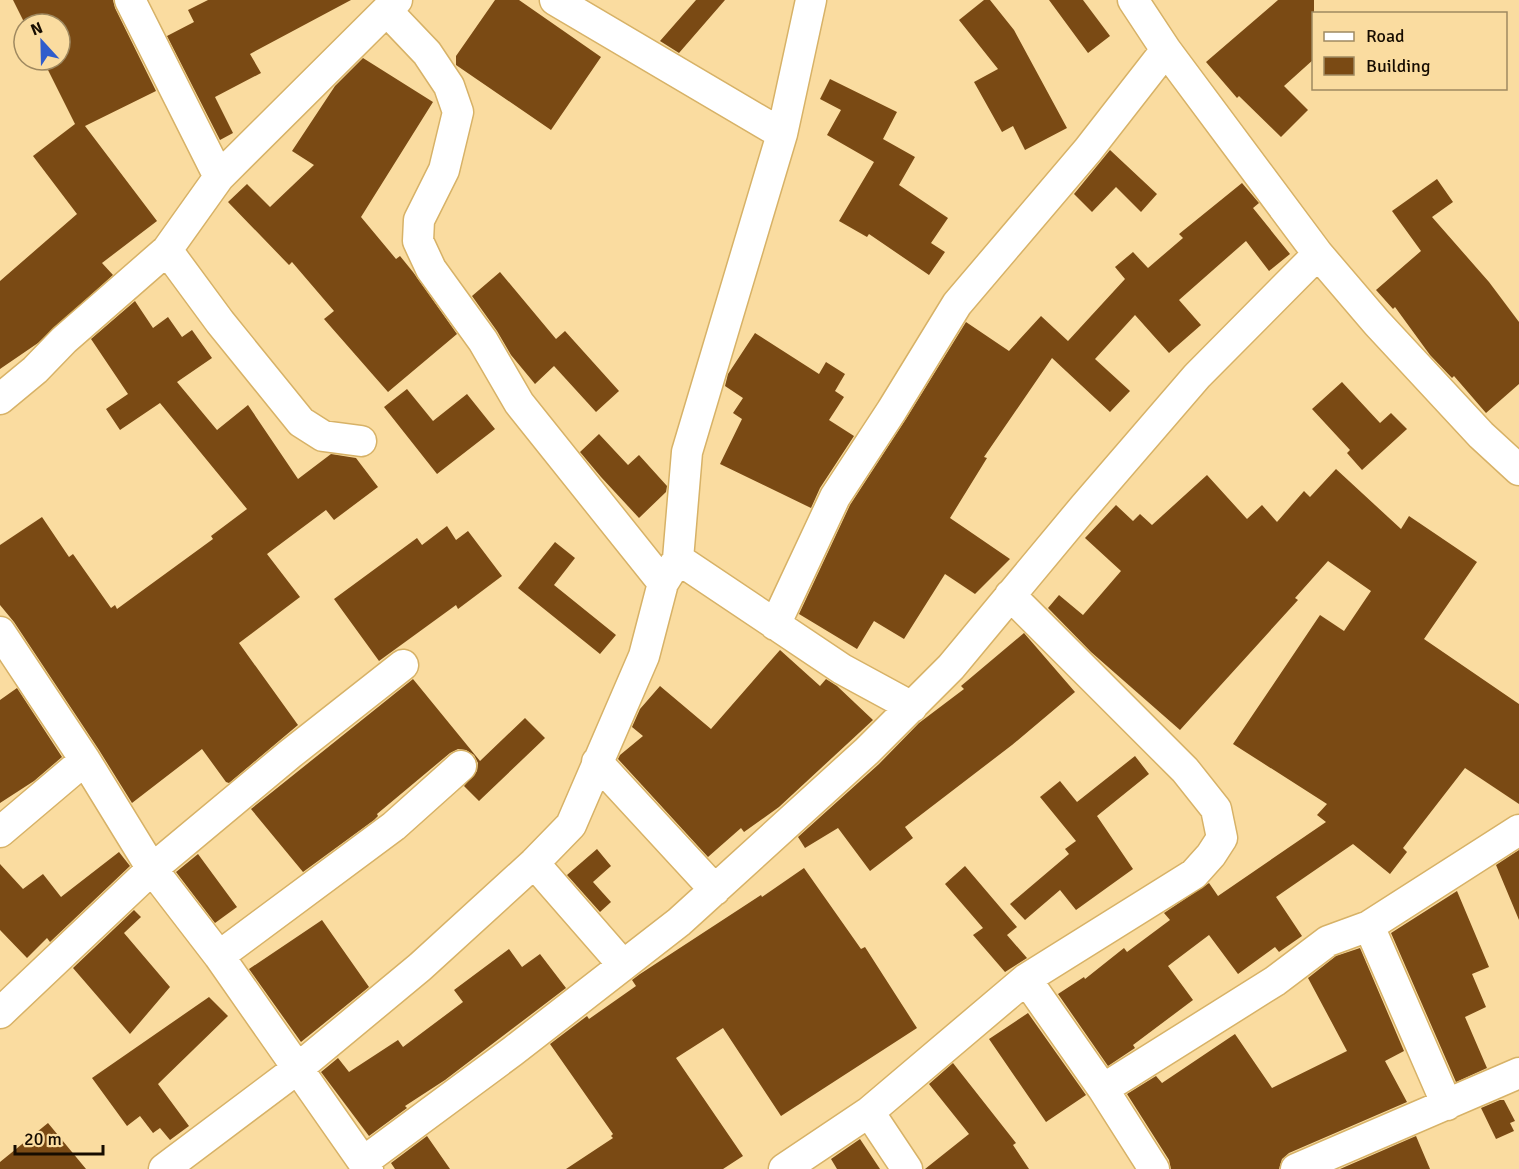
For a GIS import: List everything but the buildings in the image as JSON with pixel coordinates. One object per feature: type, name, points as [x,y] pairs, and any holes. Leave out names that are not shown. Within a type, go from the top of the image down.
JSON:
[{"type":"street","points":[[130,0],[219,177]]},
{"type":"street","points":[[555,0],[782,134]]},
{"type":"street","points":[[164,1169],[297,1069],[420,968],[534,863],[571,825],[644,656],[671,571],[687,452],[782,134],[811,0]]},
{"type":"street","points":[[1136,1],[1166,50],[1318,254],[1377,323],[1481,435],[1519,470]]},
{"type":"street","points":[[0,399],[167,250],[219,177],[392,5],[449,86],[458,112],[444,170],[419,220],[418,241],[431,269],[483,341],[519,403],[671,571],[775,625],[842,669],[912,706]]},
{"type":"street","points":[[775,625],[835,497],[957,304],[1088,150],[1166,50]]},
{"type":"street","points":[[167,250],[220,322],[301,422],[323,436],[361,441]]},
{"type":"street","points":[[0,632],[85,760],[152,869],[219,956],[366,1165],[679,922],[867,751],[951,667],[1197,376],[1318,254]]},
{"type":"street","points":[[784,1169],[869,1112],[1026,979],[1194,874],[1222,838],[1216,809],[1185,770],[1010,596]]},
{"type":"street","points":[[0,1013],[152,869],[290,754],[403,665]]},
{"type":"street","points":[[0,832],[85,760]]},
{"type":"street","points":[[597,762],[715,890]]},
{"type":"street","points":[[219,956],[394,826],[461,766]]},
{"type":"street","points":[[1103,1089],[1275,981],[1328,941],[1369,926],[1519,830]]},
{"type":"street","points":[[534,863],[623,965]]},
{"type":"street","points":[[1369,926],[1447,1105]]},
{"type":"street","points":[[1026,979],[1103,1089],[1154,1169]]},
{"type":"street","points":[[1296,1169],[1519,1073]]},
{"type":"street","points":[[869,1112],[907,1169]]}]
